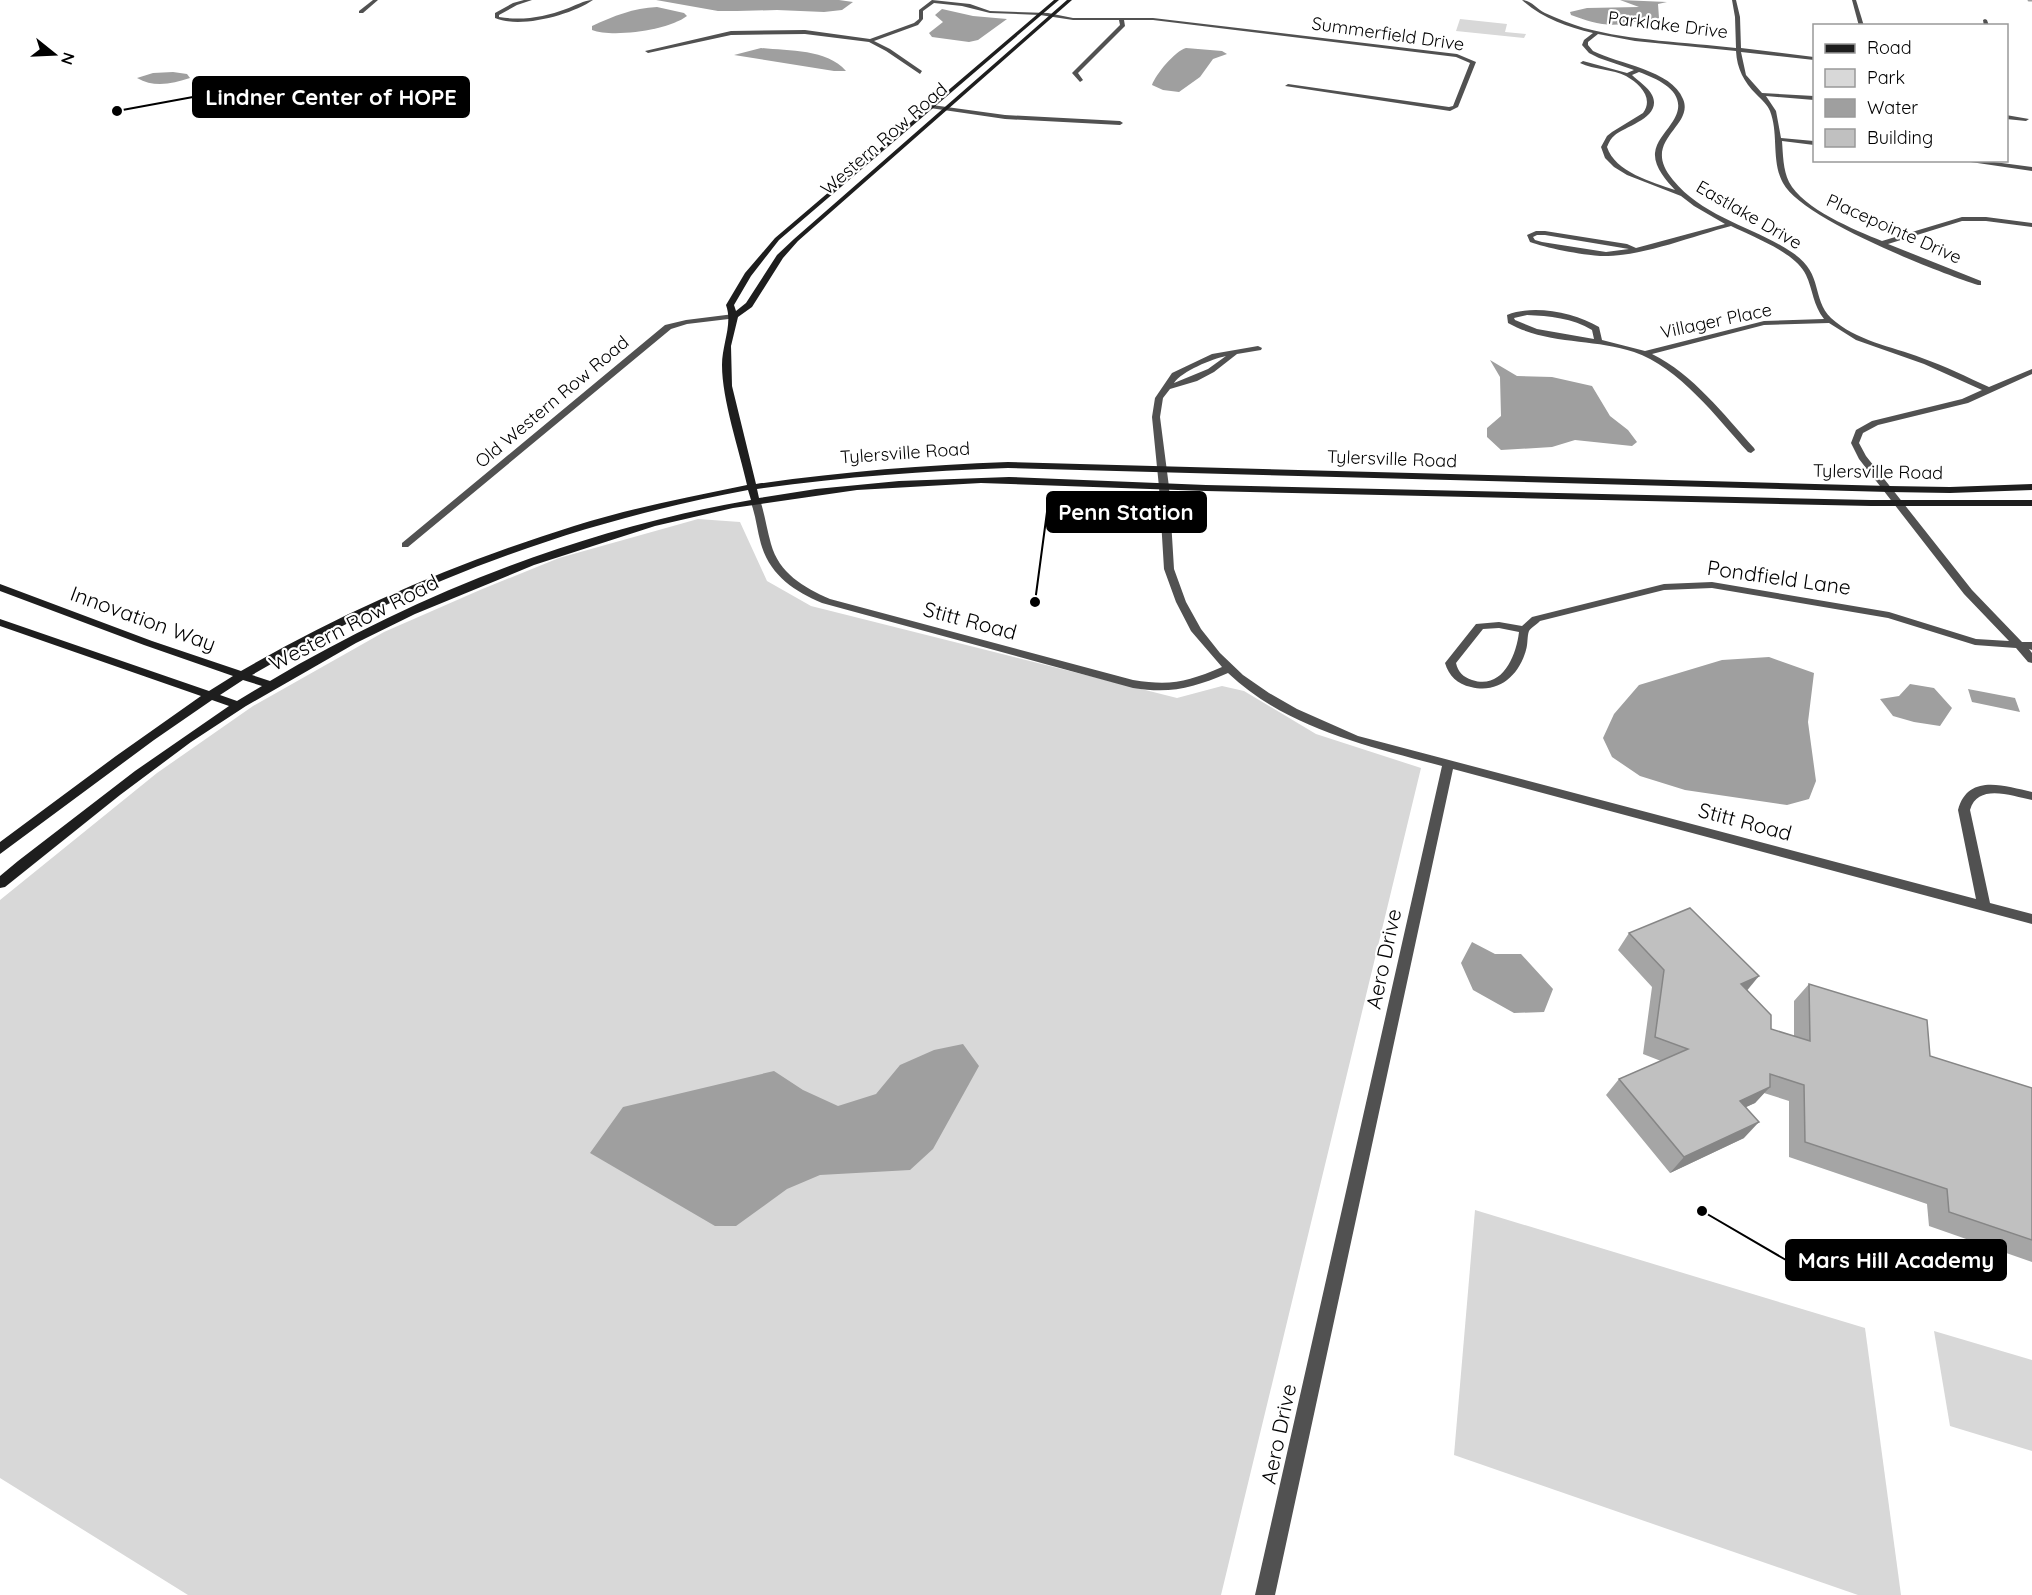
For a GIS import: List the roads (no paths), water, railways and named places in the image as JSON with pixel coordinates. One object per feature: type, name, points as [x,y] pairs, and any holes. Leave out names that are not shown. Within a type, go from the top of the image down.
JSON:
[{"type":"main road","name":"Western Row Road","points":[[0,883],[186,740],[273,686],[404,615],[552,555],[654,524],[756,503],[726,370],[727,346],[734,316],[730,305],[748,275],[777,239],[1058,0]]},
{"type":"main road","name":"Western Row Road","points":[[734,316],[749,305],[780,257],[796,240],[1070,0]]},
{"type":"main road","name":"Tylersville Road","points":[[753,485],[818,476],[943,465],[1888,489],[1950,490],[2032,487]]},
{"type":"main road","name":"Tylersville Road","points":[[756,503],[830,491],[984,480],[1164,487],[1900,503],[2032,503]]},
{"type":"main road","name":"Western Row Road","points":[[0,849],[142,742],[243,675],[372,607],[454,570],[535,540],[680,500],[753,485]]},
{"type":"main road","name":"Innovation Way","points":[[0,587],[148,643],[273,686]]},
{"type":"main road","points":[[0,622],[240,706]]},
{"type":"street","points":[[361,12],[376,0]]},
{"type":"street","points":[[530,0],[515,4],[496,14],[497,18],[517,21],[536,18],[571,9],[591,0]]},
{"type":"street","points":[[1330,0],[1360,0]]},
{"type":"street","name":"Parklake Drive","points":[[1524,0],[1547,16],[1598,32],[1813,58]]},
{"type":"street","name":"Placepointe Drive","points":[[1734,0],[1744,76],[1772,108],[1786,183],[1800,199],[1836,222],[1978,283]]},
{"type":"street","points":[[1854,0],[1861,24]]},
{"type":"street","points":[[870,41],[916,24],[921,19],[921,11],[934,1],[964,5],[990,12],[1027,12]]},
{"type":"street","points":[[964,5],[989,4]]},
{"type":"street","points":[[999,5],[1027,12]]},
{"type":"street","name":"Summerfield Drive","points":[[1027,12],[1082,18],[1153,19],[1445,55],[1473,62],[1455,106],[1450,110],[1288,87]]},
{"type":"street","points":[[1080,80],[1075,73],[1123,25],[1121,18]]},
{"type":"street","points":[[648,51],[719,35],[756,31],[805,32],[870,41],[888,50],[920,72]]},
{"type":"street","name":"Eastlake Drive","points":[[1598,32],[1586,42],[1588,50],[1664,82],[1681,101],[1680,113],[1658,151],[1660,165],[1665,174],[1684,195],[1731,224],[1801,261],[1812,277],[1818,305],[1830,321]]},
{"type":"street","points":[[1583,63],[1628,75],[1647,91],[1651,103],[1644,115],[1609,136],[1604,143],[1605,151],[1613,163],[1660,188],[1684,195]]},
{"type":"street","points":[[1628,75],[1638,70]]},
{"type":"street","points":[[1759,94],[1813,98]]},
{"type":"street","points":[[934,105],[1005,117],[1120,123],[948,107]]},
{"type":"street","points":[[2008,117],[2026,119]]},
{"type":"street","points":[[1778,139],[1813,143]]},
{"type":"street","points":[[1976,162],[2032,169]]},
{"type":"street","points":[[1883,243],[1962,219],[1986,219],[2032,225]]},
{"type":"street","points":[[1636,250],[1627,246],[1545,233],[1529,236],[1532,241],[1541,244],[1606,254],[1636,250],[1731,224]]},
{"type":"street","points":[[1598,342],[1596,329],[1582,321],[1522,312],[1510,317],[1516,326],[1534,331],[1645,352],[1668,367],[1751,450]]},
{"type":"street","name":"Old Western Row Road","points":[[405,545],[668,327],[686,322],[734,316]]},
{"type":"street","points":[[1830,321],[1865,340],[1916,358],[1989,390]]},
{"type":"street","name":"Villager Place","points":[[1645,352],[1764,323],[1830,321]]},
{"type":"street","points":[[1258,348],[1234,353],[1227,361],[1186,382],[1167,387],[1156,406],[1169,569],[1174,587],[1193,627],[1227,669],[1263,694],[1319,725],[1366,742],[1448,764]]},
{"type":"street","points":[[2032,371],[1965,400],[1875,423],[1859,432],[1855,439],[1856,447],[1980,606],[2032,659]]},
{"type":"street","name":"Stitt Road","points":[[756,503],[766,547],[775,564],[800,591],[826,601],[1110,678],[1164,690],[1189,685],[1227,669]]},
{"type":"street","name":"Pondfield Lane","points":[[1524,630],[1529,624],[1546,616],[1642,591],[1687,585],[1712,585],[1889,615],[1975,642],[2032,646]]},
{"type":"street","points":[[1499,625],[1524,630],[1524,647],[1521,654],[1499,682],[1488,686],[1474,685],[1461,680],[1452,672],[1450,663],[1454,656],[1480,626],[1499,625]]},
{"type":"street","name":"Stitt Road","points":[[1448,764],[2032,919]]},
{"type":"street","name":"Aero Drive","points":[[1265,1595],[1448,764]]},
{"type":"street","points":[[1984,906],[1964,810],[1965,799],[1972,791],[1987,789],[2032,796]]},
{"type":"water","points":[[656,0],[839,0],[853,2],[842,10],[824,12],[718,11]]},
{"type":"water","points":[[1620,0],[1667,2],[1658,4],[1659,18],[1656,20],[1616,25],[1590,21],[1571,15],[1570,12],[1587,8],[1639,7]]},
{"type":"water","points":[[657,7],[684,13],[687,16],[655,29],[627,33],[592,30],[592,26],[616,16]]},
{"type":"water","points":[[942,9],[973,16],[1007,19],[978,40],[969,42],[932,37],[929,33],[943,22],[935,15]]},
{"type":"water","points":[[761,48],[807,52],[828,59],[846,71],[734,55]]},
{"type":"water","points":[[1186,48],[1222,51],[1227,54],[1213,59],[1200,77],[1179,92],[1163,90],[1152,85],[1166,63]]},
{"type":"water","points":[[153,73],[187,74],[190,78],[163,84],[150,83],[137,78]]},
{"type":"water","points":[[1490,360],[1517,376],[1552,377],[1592,386],[1610,416],[1628,430],[1637,442],[1632,446],[1575,440],[1552,447],[1501,450],[1487,437],[1487,428],[1501,416],[1500,377]]},
{"type":"water","points":[[1769,657],[1814,673],[1808,722],[1816,781],[1809,799],[1787,805],[1685,790],[1640,776],[1612,757],[1603,738],[1614,714],[1639,685],[1722,660]]},
{"type":"water","points":[[1910,684],[1934,688],[1952,708],[1940,726],[1893,716],[1880,699],[1899,696]]},
{"type":"water","points":[[1968,689],[2015,698],[2020,712],[1972,702]]},
{"type":"water","points":[[1472,942],[1495,954],[1521,954],[1553,989],[1544,1012],[1514,1013],[1473,990],[1461,963]]},
{"type":"water","points":[[963,1044],[979,1066],[933,1149],[910,1170],[820,1175],[787,1189],[736,1226],[715,1226],[590,1153],[623,1107],[774,1071],[803,1090],[838,1106],[876,1094],[900,1065],[934,1050]]},
{"type":"place","name":"Lindner Center of HOPE","points":[[117,111]]},
{"type":"place","name":"Penn Station","points":[[1035,602]]},
{"type":"place","name":"Mars Hill Academy","points":[[1702,1211]]}]
